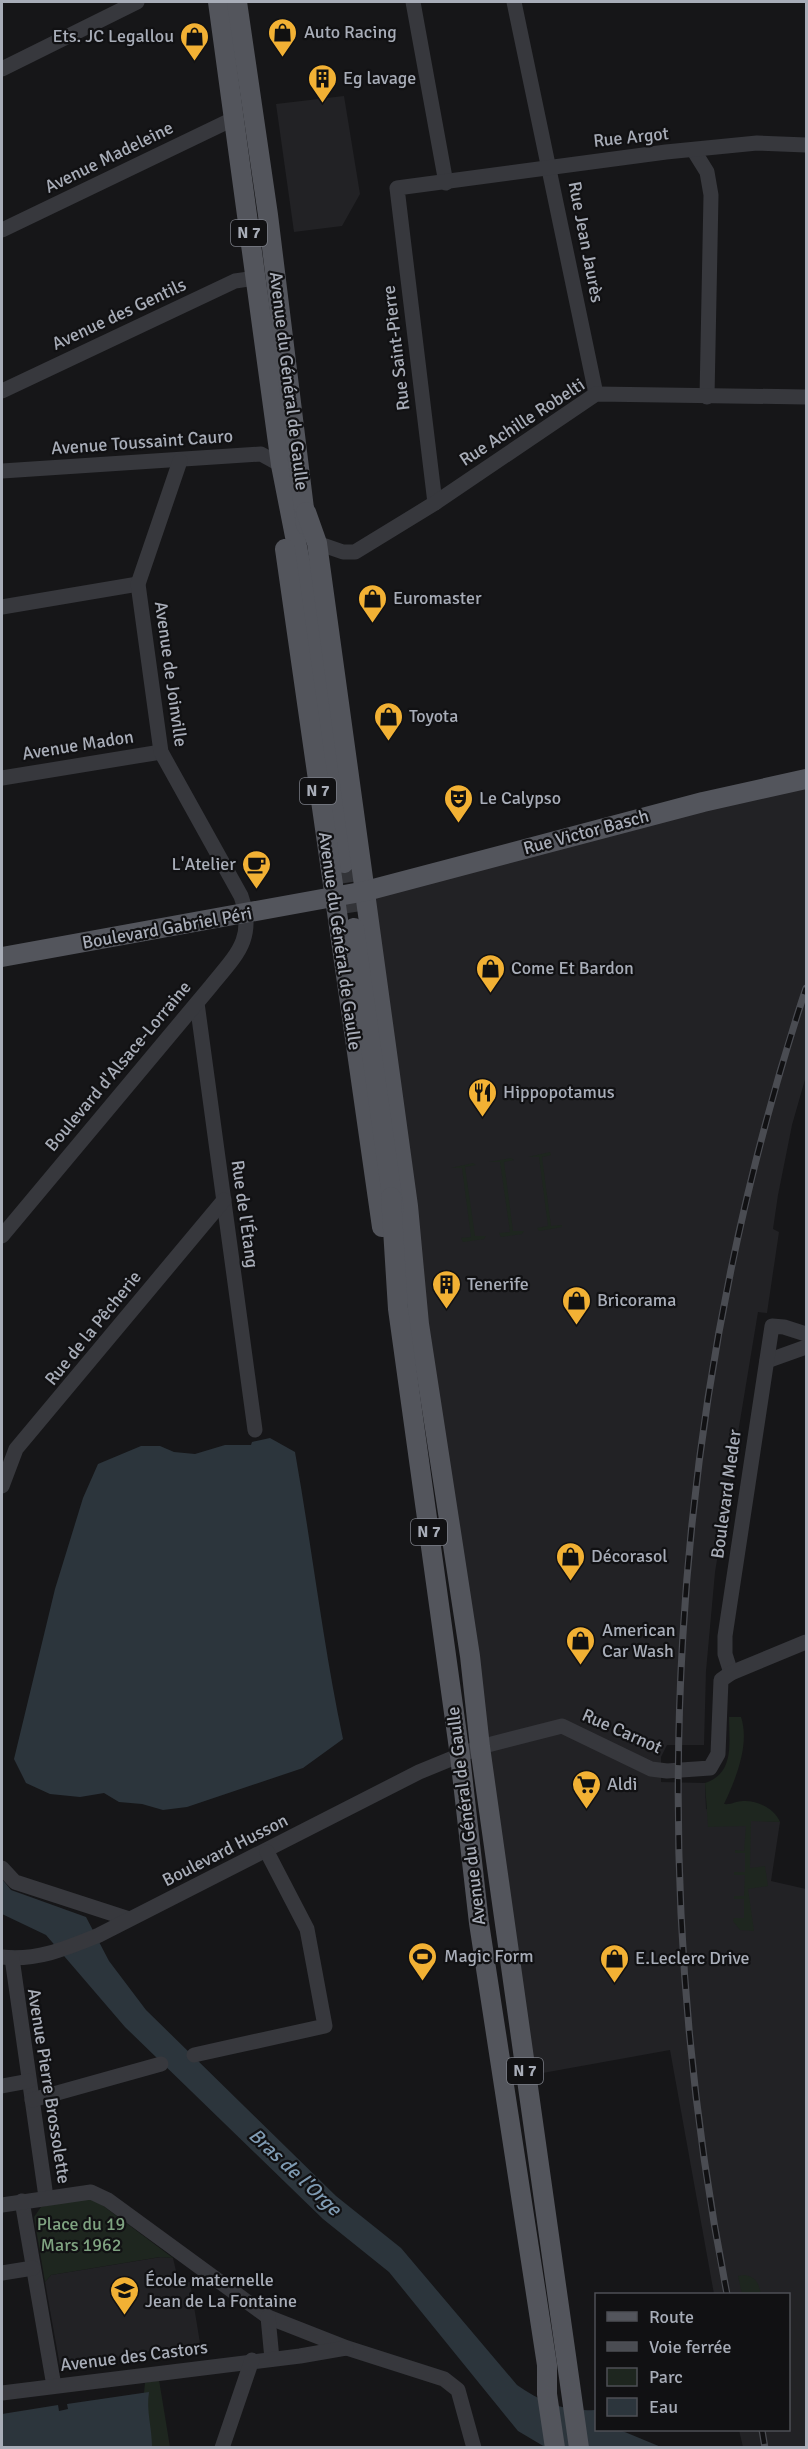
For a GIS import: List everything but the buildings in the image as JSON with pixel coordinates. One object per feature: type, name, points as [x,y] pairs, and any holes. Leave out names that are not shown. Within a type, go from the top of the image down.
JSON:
[{"type":"main road","name":"Avenue du Général de Gaulle","points":[[218,2],[281,465],[311,618],[344,863]]},
{"type":"main road","name":"Avenue du Général de Gaulle","points":[[237,2],[306,512],[311,618]]},
{"type":"main road","name":"Avenue du Général de Gaulle","points":[[281,465],[285,548],[333,897],[386,1258],[398,1309]]},
{"type":"main road","name":"Avenue du Général de Gaulle","points":[[306,512],[317,543],[408,1206],[419,1324],[470,1656],[480,1747],[579,2448]]},
{"type":"main road","name":"Rue Victor Basch","points":[[333,897],[366,891],[703,802],[807,778]]},
{"type":"main road","name":"Boulevard Gabriel Péri","points":[[2,957],[333,897]]},
{"type":"main road","name":"Avenue du Général de Gaulle","points":[[354,928],[391,1197],[398,1309],[460,1755],[479,1923],[547,2365],[547,2394],[555,2448]]},
{"type":"main road","name":"Avenue du Général de Gaulle","points":[[391,1197],[419,1324]]},
{"type":"street","points":[[2,69],[137,2]]},
{"type":"street","points":[[413,2],[446,183]]},
{"type":"street","name":"Rue Jean Jaurès","points":[[514,2],[551,167],[596,394]]},
{"type":"street","name":"Avenue Madeleine","points":[[2,230],[233,119]]},
{"type":"street","points":[[694,151],[757,143],[807,145]]},
{"type":"street","name":"Rue Argot","points":[[397,188],[666,152],[694,151],[707,172],[711,195],[707,397]]},
{"type":"street","name":"Rue Saint-Pierre","points":[[397,188],[435,503]]},
{"type":"street","name":"Avenue des Gentils","points":[[2,391],[235,280],[256,278]]},
{"type":"street","name":"Rue Achille Robelti","points":[[317,543],[343,552],[355,552],[435,503],[596,394],[807,397]]},
{"type":"street","name":"Avenue Toussaint Cauro","points":[[2,471],[261,454],[281,465]]},
{"type":"street","name":"Avenue de Joinville","points":[[180,460],[138,584],[160,752],[197,813],[241,896],[248,914]]},
{"type":"street","points":[[2,607],[138,584]]},
{"type":"street","name":"Avenue Madon","points":[[2,778],[160,752]]},
{"type":"street","name":"Boulevard d'Alsace-Lorraine","points":[[2,1236],[241,949],[246,938],[248,914]]},
{"type":"street","name":"Rue de l'Étang","points":[[197,1003],[255,1430]]},
{"type":"street","name":"Rue de la Pêcherie","points":[[2,1486],[16,1449],[224,1200]]},
{"type":"street","name":"Boulevard Meder","points":[[731,1673],[725,1654],[725,1636],[772,1326],[807,1334]]},
{"type":"street","points":[[767,1361],[807,1347]]},
{"type":"street","points":[[731,1673],[807,1642]]},
{"type":"street","name":"Rue Carnot","points":[[480,1747],[562,1726],[651,1769],[668,1771],[710,1768],[718,1754],[719,1685],[731,1673]]},
{"type":"street","name":"Boulevard Husson","points":[[7,1957],[52,1954],[99,1935],[267,1852],[419,1772],[480,1747]]},
{"type":"street","points":[[194,2055],[325,2026],[307,1929],[267,1852]]},
{"type":"street","points":[[2,1868],[15,1882],[129,1919]]},
{"type":"street","name":"Avenue Pierre Brossolette","points":[[7,1957],[29,2081],[46,2197],[91,2192],[108,2200],[268,2317],[347,2348],[444,2379],[458,2390],[474,2448]]},
{"type":"street","points":[[32,2100],[161,2064]]},
{"type":"street","points":[[2,2086],[29,2081]]},
{"type":"street","points":[[2,2205],[46,2197]]},
{"type":"street","points":[[22,2201],[54,2386]]},
{"type":"street","points":[[2,2273],[33,2268]]},
{"type":"street","points":[[268,2317],[272,2359]]},
{"type":"street","name":"Avenue des Castors","points":[[2,2393],[347,2348]]},
{"type":"street","points":[[222,2448],[252,2360]]},
{"type":"shaded area","points":[[344,96],[360,194],[342,226],[294,232],[276,104]]},
{"type":"shaded area","points":[[806,778],[806,1076],[792,1125],[778,1195],[773,1229],[779,1232],[767,1313],[758,1312],[715,1572],[706,1671],[704,1745],[667,1745],[661,1757],[661,1782],[705,1783],[706,1809],[751,1820],[780,1822],[771,1881],[806,1889],[806,2447],[743,2447],[739,2431],[790,2431],[790,2293],[714,2293],[670,2050],[526,2076],[366,891]]},
{"type":"shaded area","name":"École maternelle Jean de La Fontaine","points":[[161,2257],[173,2258],[179,2284],[190,2282],[200,2343],[60,2366],[45,2282],[51,2275]]},
{"type":"green space","points":[[550,1152],[551,1155],[542,1157],[551,1226],[562,1225],[562,1227],[539,1231],[537,1228],[548,1226],[539,1157],[528,1157]]},
{"type":"green space","points":[[511,1158],[514,1160],[504,1162],[513,1231],[524,1231],[522,1234],[501,1237],[499,1233],[510,1232],[500,1162],[489,1162]]},
{"type":"green space","points":[[473,1163],[476,1165],[465,1167],[475,1236],[486,1236],[484,1239],[463,1242],[461,1238],[471,1237],[462,1168],[451,1168]]},
{"type":"green space","points":[[729,1717],[741,1717],[744,1738],[737,1773],[724,1804],[748,1801],[760,1804],[770,1809],[780,1822],[751,1821],[750,1868],[765,1866],[768,1886],[748,1889],[754,1931],[740,1930],[733,1921],[734,1918],[744,1918],[744,1899],[734,1899],[734,1896],[744,1896],[745,1875],[734,1875],[734,1872],[745,1872],[745,1853],[735,1853],[735,1850],[744,1851],[746,1826],[708,1827],[705,1783],[715,1778],[726,1765],[729,1747]]},
{"type":"green space","name":"Place du 19 Mars 1962","points":[[86,2198],[98,2202],[173,2258],[160,2257],[51,2275],[45,2282],[34,2217],[41,2207]]},
{"type":"green space","points":[[745,2275],[752,2278],[761,2293],[742,2293],[738,2276]]},
{"type":"green space","points":[[159,2380],[170,2447],[146,2447],[142,2414],[145,2383]]},
{"type":"water","points":[[270,1438],[295,1452],[329,1668],[343,1739],[303,1768],[187,1807],[163,1810],[142,1804],[119,1802],[104,1793],[80,1797],[50,1794],[26,1783],[14,1759],[55,1589],[83,1498],[98,1464],[141,1446],[160,1446],[174,1452],[195,1454],[225,1445],[251,1445],[252,1442]]},
{"type":"water","name":"Bras de l'Orge","points":[[2,1879],[11,1890],[86,1917],[109,1961],[146,2010],[336,2196],[401,2248],[517,2385],[554,2405],[595,2410],[595,2431],[622,2431],[661,2447],[545,2447],[518,2431],[389,2272],[323,2219],[125,2027],[46,1935],[2,1914]]},
{"type":"water","points":[[149,2392],[152,2447],[2,2447],[2,2414],[58,2405],[59,2411],[68,2409],[67,2404]]},
{"type":"tunnel","points":[[344,863],[354,928]]},
{"type":"railway","points":[[727,2293],[700,2131],[684,1966],[678,1801],[683,1636],[698,1471],[723,1308],[759,1147],[806,988]]},
{"type":"railway","points":[[762,2431],[765,2448]]},
{"type":"place","name":"Auto Racing","points":[[283,58]]},
{"type":"place","name":"Ets. JC Legallou","points":[[195,62]]},
{"type":"place","name":"Eg lavage","points":[[322,104]]},
{"type":"place","name":"Euromaster","points":[[372,624]]},
{"type":"place","name":"Toyota","points":[[388,742]]},
{"type":"place","name":"Le Calypso","points":[[458,824]]},
{"type":"place","name":"L'Atelier","points":[[257,890]]},
{"type":"place","name":"Come Et Bardon","points":[[490,994]]},
{"type":"place","name":"Hippopotamus","points":[[482,1118]]},
{"type":"place","name":"Tenerife","points":[[446,1310]]},
{"type":"place","name":"Bricorama","points":[[576,1326]]},
{"type":"place","name":"Décorasol","points":[[570,1582]]},
{"type":"place","name":"American Car Wash","points":[[581,1666]]},
{"type":"place","name":"Aldi","points":[[586,1810]]},
{"type":"place","name":"Magic Form","points":[[423,1982]]},
{"type":"place","name":"E.Leclerc Drive","points":[[614,1984]]},
{"type":"place","name":"École maternelle Jean de La Fontaine","points":[[124,2316]]}]
